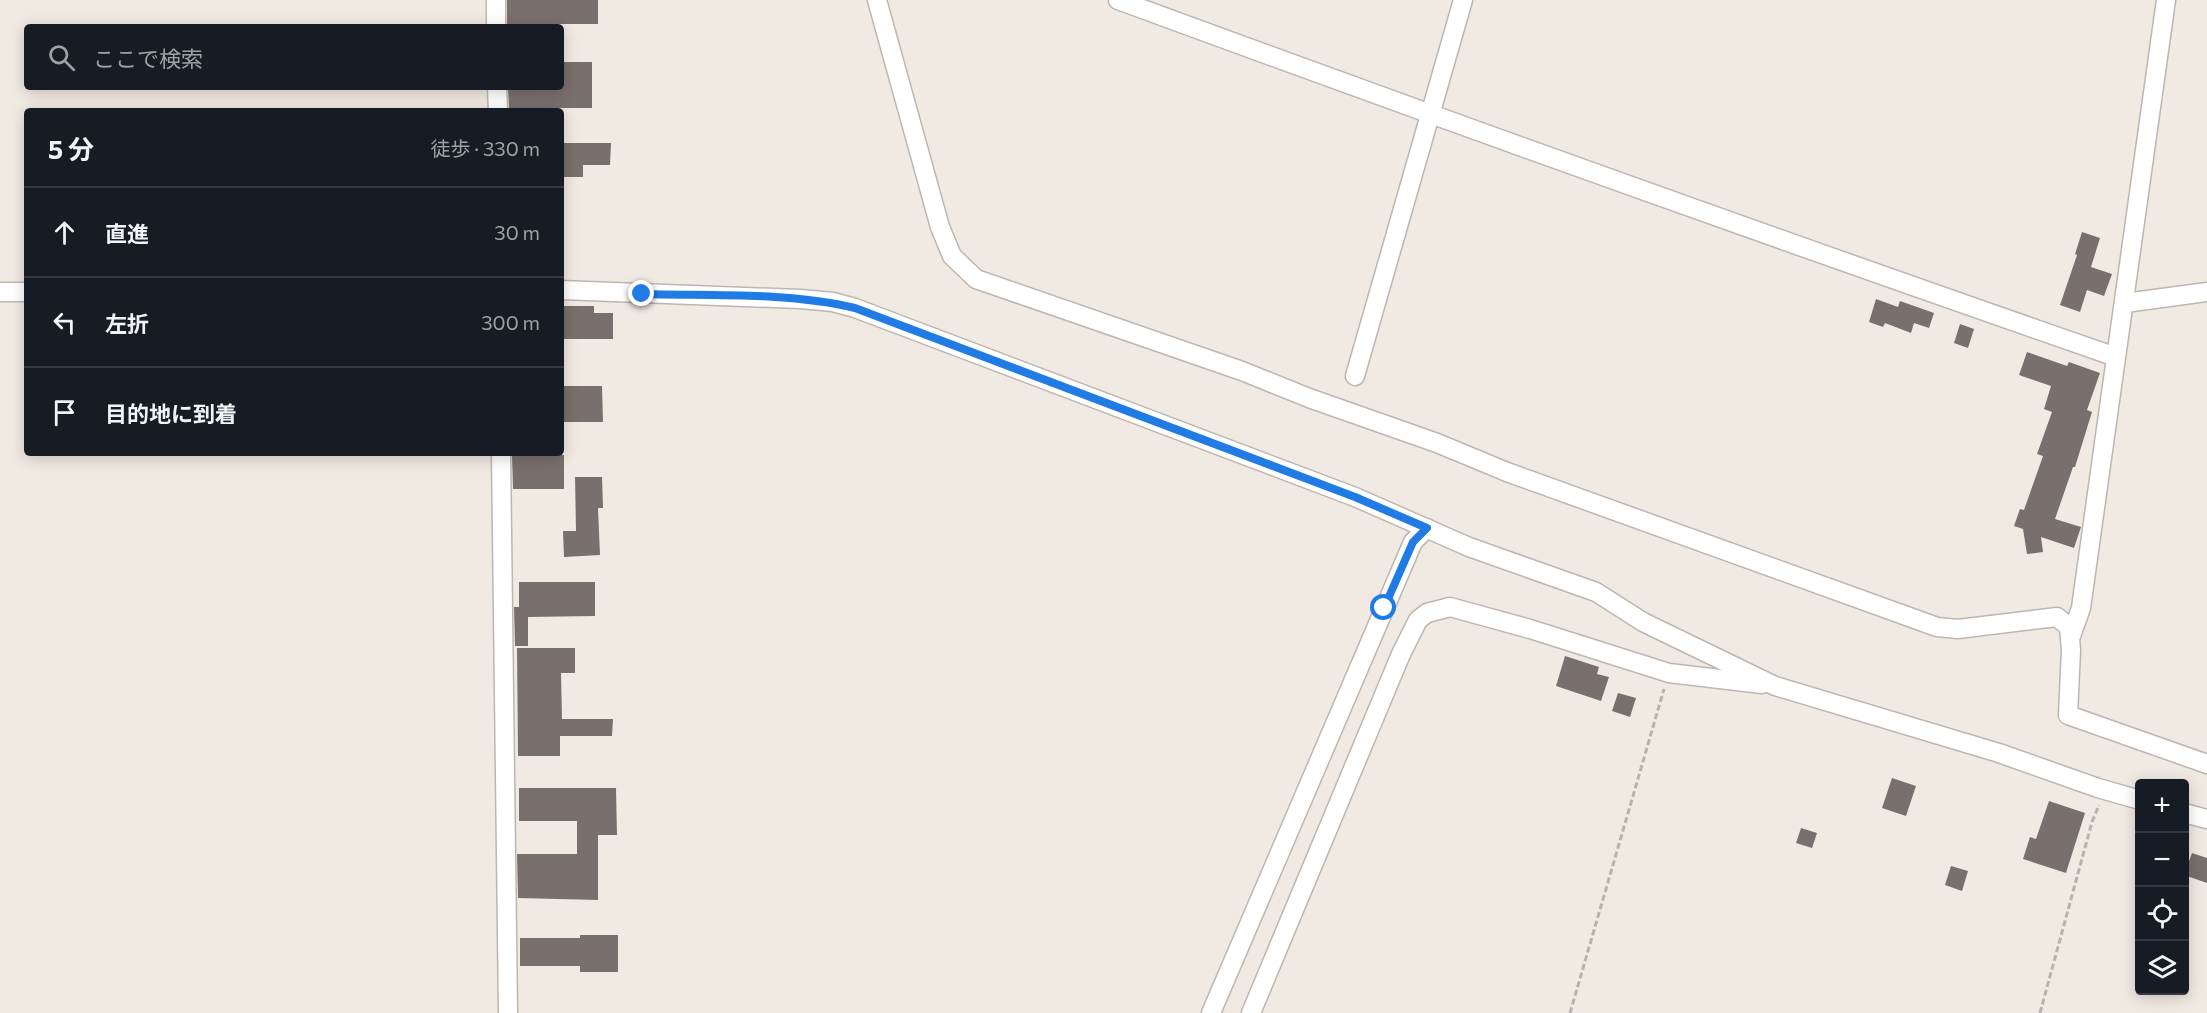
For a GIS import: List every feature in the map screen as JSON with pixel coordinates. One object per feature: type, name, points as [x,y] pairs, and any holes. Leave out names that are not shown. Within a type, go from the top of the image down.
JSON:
[{"type":"street","points":[[496,0],[496,24]]},
{"type":"street","points":[[878,0],[940,227],[952,256],[976,279],[1242,371],[1309,398],[1437,443],[1518,476],[1937,627],[1958,629],[2057,617],[2069,627],[2068,715],[2207,764]]},
{"type":"street","points":[[1118,0],[1431,115],[1644,189],[1804,249],[2116,357]]},
{"type":"street","points":[[1355,376],[1464,0]]},
{"type":"street","points":[[2070,639],[2081,608],[2166,0]]},
{"type":"street","points":[[497,90],[498,108]]},
{"type":"street","points":[[564,290],[800,299],[855,308],[1355,497],[1469,547],[1596,592],[1643,622],[1775,686],[1999,753],[2135,799]]},
{"type":"street","points":[[0,292],[24,292]]},
{"type":"street","points":[[2125,303],[2207,292]]},
{"type":"street","points":[[501,456],[508,1013]]},
{"type":"street","points":[[1211,1013],[1413,542],[1427,528]]},
{"type":"street","points":[[1251,1013],[1401,654],[1418,620],[1427,613],[1450,608],[1530,629],[1669,673],[1775,686]]},
{"type":"street","points":[[2189,814],[2207,819]]},
{"type":"path","points":[[1570,1013],[1669,673]]},
{"type":"path","points":[[2040,1013],[2092,822],[2105,790]]},
{"type":"building","points":[[507,0],[598,0],[598,24],[507,24]]},
{"type":"building","points":[[564,62],[592,62],[592,108],[509,108],[508,90],[564,90]]},
{"type":"building","points":[[564,143],[611,143],[610,165],[583,165],[583,177],[564,177]]},
{"type":"building","points":[[2082,232],[2100,238],[2091,267],[2112,274],[2104,296],[2087,290],[2080,312],[2060,305],[2077,255],[2075,254]]},
{"type":"building","points":[[1876,299],[1898,307],[1900,301],[1934,313],[1929,328],[1914,323],[1911,333],[1885,323],[1883,327],[1869,322]]},
{"type":"building","points":[[564,306],[594,306],[594,313],[613,313],[613,339],[564,339]]},
{"type":"building","points":[[1960,324],[1974,329],[1968,348],[1954,343]]},
{"type":"building","points":[[2027,352],[2067,366],[2069,362],[2100,373],[2087,410],[2092,412],[2075,467],[2073,467],[2055,519],[2081,527],[2074,548],[2041,537],[2043,552],[2027,554],[2023,529],[2014,526],[2020,509],[2024,510],[2043,456],[2037,454],[2052,412],[2044,409],[2051,386],[2019,375]]},
{"type":"building","points":[[564,386],[602,386],[603,422],[564,422]]},
{"type":"building","points":[[512,456],[564,456],[564,489],[513,489]]},
{"type":"building","points":[[575,477],[602,477],[603,508],[598,508],[600,555],[564,557],[563,531],[576,531]]},
{"type":"building","points":[[519,582],[595,582],[595,616],[528,617],[528,646],[515,646],[514,607],[519,607]]},
{"type":"building","points":[[517,648],[575,648],[575,673],[561,673],[562,719],[613,719],[612,736],[560,736],[560,756],[518,756]]},
{"type":"building","points":[[1565,656],[1599,667],[1597,674],[1609,677],[1601,701],[1556,686]]},
{"type":"building","points":[[1618,693],[1636,698],[1630,717],[1612,711]]},
{"type":"building","points":[[1892,778],[1916,786],[1906,816],[1882,808]]},
{"type":"building","points":[[519,788],[616,788],[617,835],[598,835],[598,900],[518,898],[517,854],[577,854],[577,821],[519,821]]},
{"type":"building","points":[[2049,801],[2085,813],[2066,873],[2023,859],[2030,837],[2036,839]]},
{"type":"building","points":[[1801,828],[1817,833],[1812,848],[1796,843]]},
{"type":"building","points":[[2192,853],[2207,858],[2207,883],[2189,877],[2189,861]]},
{"type":"building","points":[[1951,866],[1968,871],[1962,891],[1945,885]]},
{"type":"building","points":[[580,935],[618,935],[618,972],[580,972],[580,966],[520,966],[520,938],[580,938]]},
{"type":"route","points":[[642,294],[800,299],[855,308],[1355,497],[1427,528],[1413,542],[1384,608]]}]
